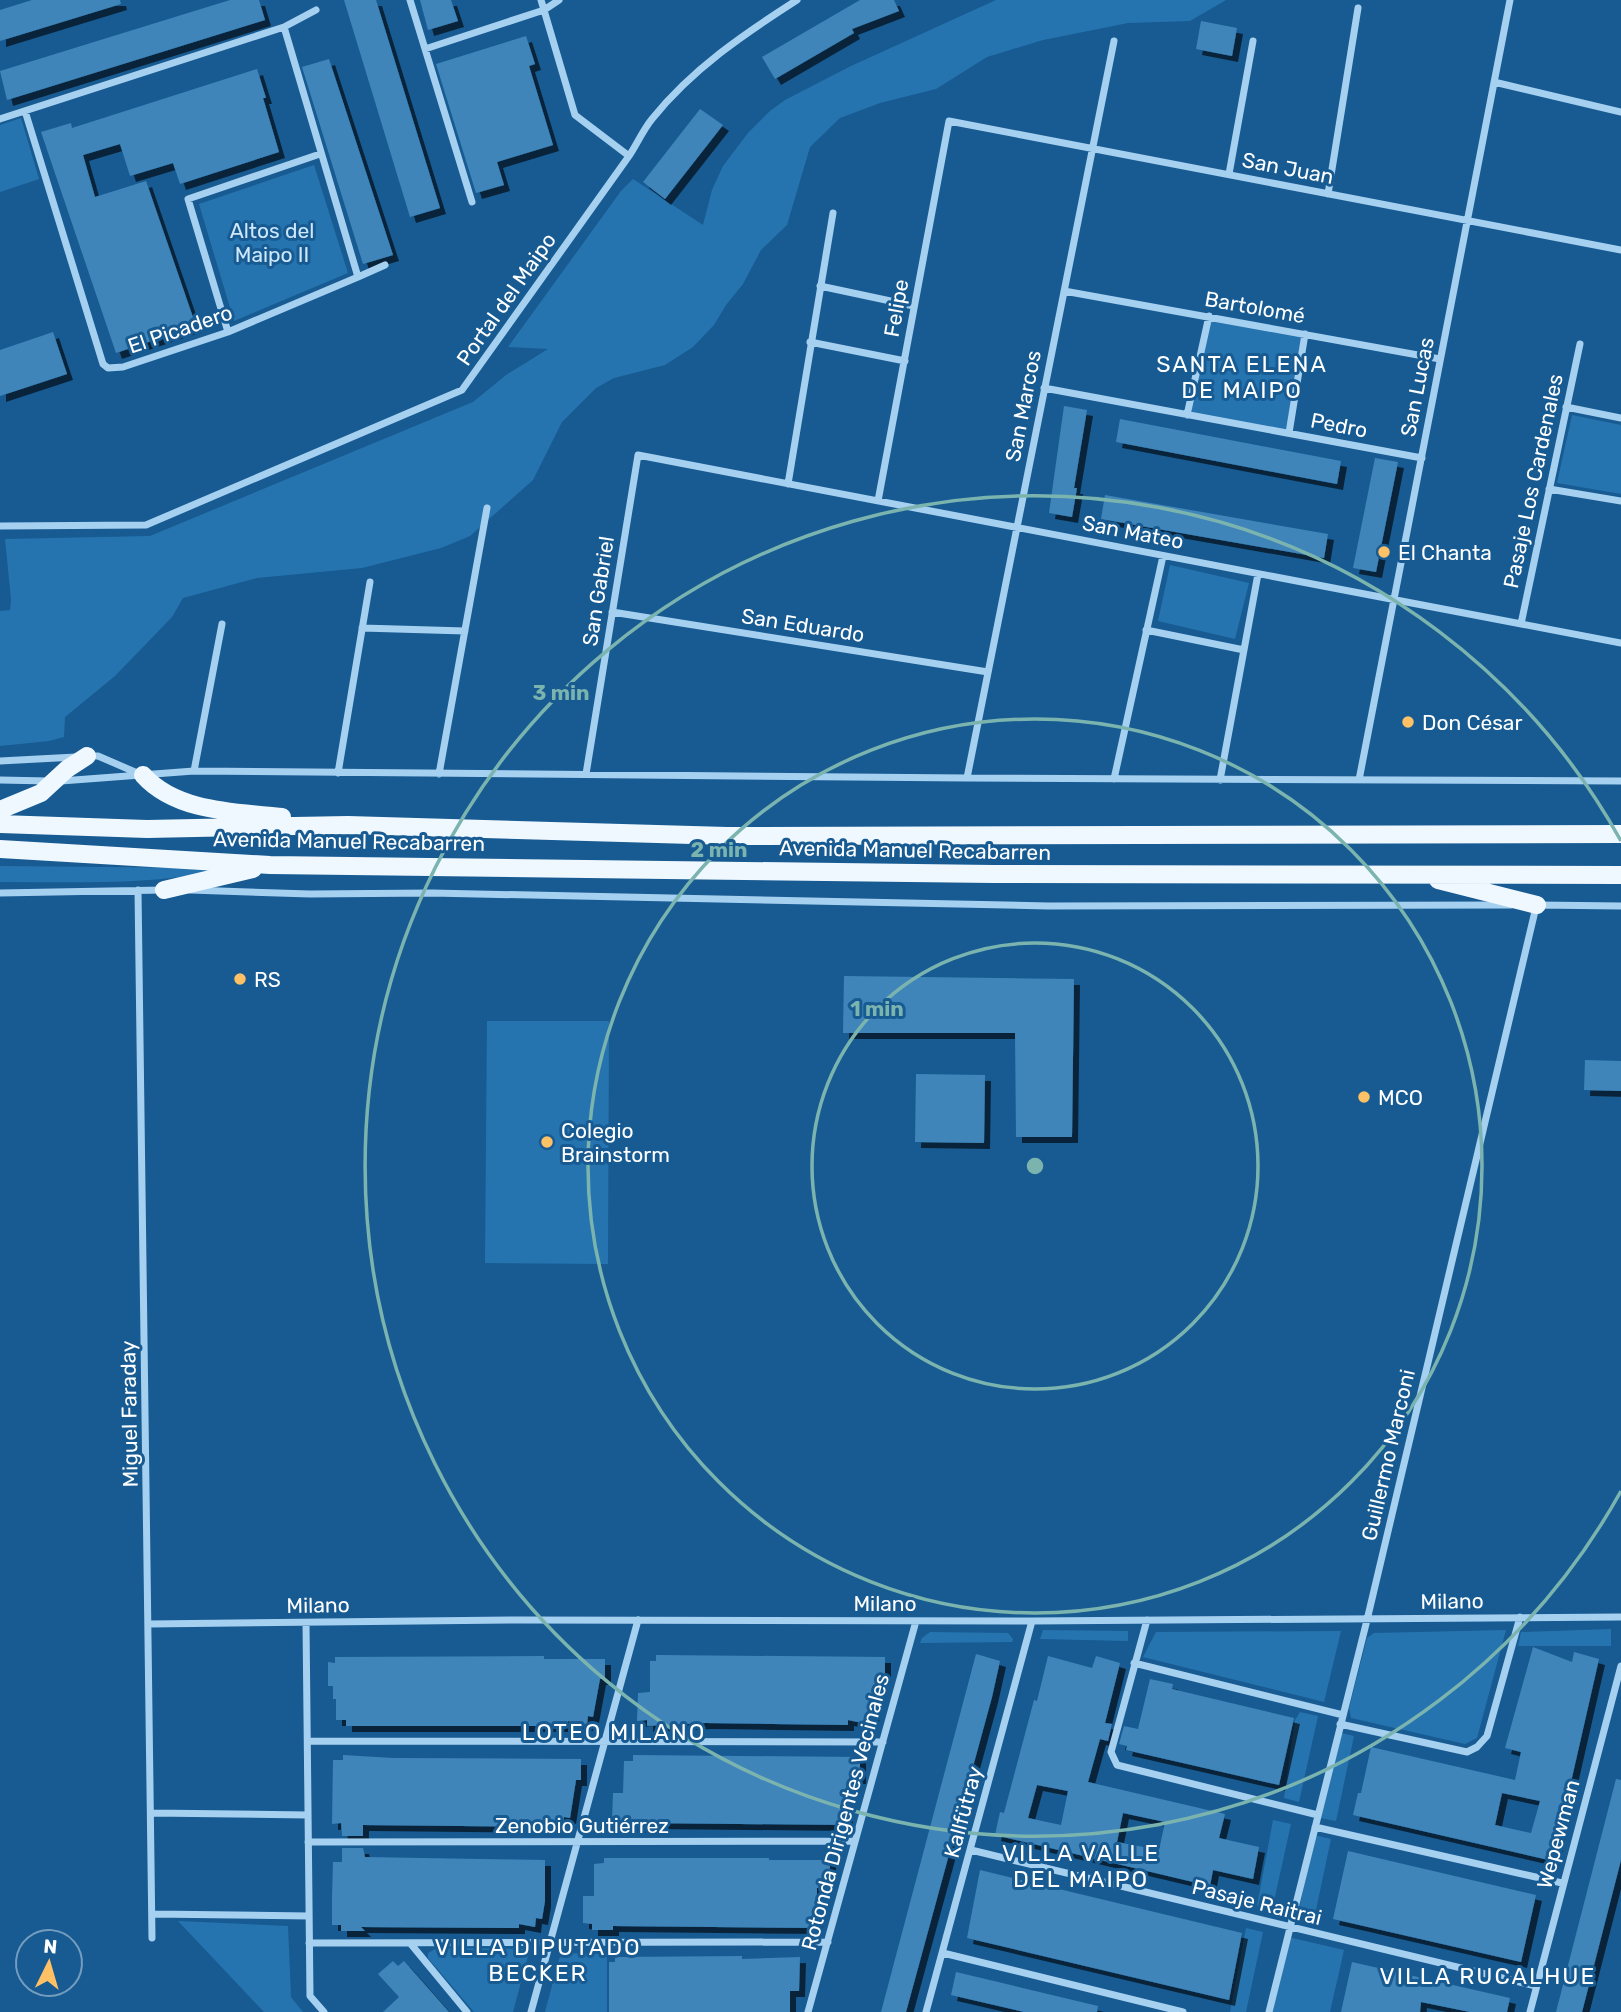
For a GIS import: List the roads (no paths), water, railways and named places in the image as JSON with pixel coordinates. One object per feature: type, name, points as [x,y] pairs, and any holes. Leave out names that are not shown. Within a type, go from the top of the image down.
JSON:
[{"type":"main road","points":[[0,810],[41,793],[67,769],[87,756]]},
{"type":"main road","points":[[143,775],[162,793],[186,802],[232,811],[348,825]]},
{"type":"main road","name":"Avenida Manuel Recabarren","points":[[0,824],[147,829],[348,825],[727,836],[1621,834]]},
{"type":"main road","name":"Avenida Manuel Recabarren","points":[[0,849],[270,865],[993,874],[1621,875]]},
{"type":"main road","points":[[164,890],[270,865]]},
{"type":"main road","points":[[1411,873],[1536,905]]},
{"type":"street","points":[[410,0],[472,202]]},
{"type":"street","points":[[541,0],[575,115],[629,156]]},
{"type":"street","points":[[425,49],[544,10],[559,0]]},
{"type":"street","name":"Portal del Maipo","points":[[0,526],[146,525],[463,390],[629,156],[651,120],[688,79],[737,39],[797,0]]},
{"type":"street","name":"San Lucas","points":[[1359,780],[1510,0]]},
{"type":"street","points":[[1328,194],[1358,8]]},
{"type":"street","points":[[0,119],[284,27],[316,10]]},
{"type":"street","points":[[284,27],[358,277]]},
{"type":"street","name":"San Marcos","points":[[967,778],[1114,41]]},
{"type":"street","points":[[1229,174],[1253,41]]},
{"type":"street","points":[[1494,82],[1621,112]]},
{"type":"street","name":"El Picadero","points":[[25,111],[103,365],[108,368],[123,366],[228,332],[385,265]]},
{"type":"street","name":"San Juan","points":[[949,121],[1621,250]]},
{"type":"street","name":"Felipe","points":[[878,501],[949,121]]},
{"type":"street","points":[[228,332],[188,199],[320,154]]},
{"type":"street","points":[[788,484],[834,213]]},
{"type":"street","points":[[820,286],[914,306]]},
{"type":"street","name":"Bartolomé","points":[[1064,290],[1440,359]]},
{"type":"street","points":[[1187,415],[1209,316]]},
{"type":"street","points":[[1289,433],[1305,334]]},
{"type":"street","points":[[810,342],[905,361]]},
{"type":"street","name":"Pasaje Los Cardenales","points":[[1521,624],[1580,344]]},
{"type":"street","name":"Pedro","points":[[1044,388],[1422,458]]},
{"type":"street","points":[[1566,407],[1621,418]]},
{"type":"street","name":"San Mateo","points":[[638,456],[1621,643]]},
{"type":"street","name":"San Gabriel","points":[[586,774],[638,456]]},
{"type":"street","points":[[1549,489],[1621,500]]},
{"type":"street","points":[[439,774],[487,508]]},
{"type":"street","points":[[1114,779],[1163,556]]},
{"type":"street","points":[[1220,780],[1258,574]]},
{"type":"street","points":[[338,774],[370,582]]},
{"type":"street","name":"San Eduardo","points":[[612,612],[988,672]]},
{"type":"street","points":[[194,771],[222,624]]},
{"type":"street","points":[[362,628],[465,631]]},
{"type":"street","points":[[1146,630],[1244,650]]},
{"type":"street","points":[[0,761],[97,756],[143,775]]},
{"type":"street","points":[[0,780],[55,781],[194,771],[1621,781]]},
{"type":"street","name":"Miguel Faraday","points":[[138,890],[152,1938]]},
{"type":"street","points":[[0,892],[164,890],[1048,906],[1621,906]]},
{"type":"street","name":"Guillermo Marconi","points":[[1269,2012],[1367,1620],[1536,905]]},
{"type":"street","points":[[1340,1724],[1466,1752],[1477,1747],[1487,1736],[1520,1617]]},
{"type":"street","name":"Milano","points":[[149,1624],[1621,1617]]},
{"type":"street","points":[[531,2012],[638,1620]]},
{"type":"street","name":"Rotonda Dirigentes Vecinales","points":[[808,2012],[916,1620]]},
{"type":"street","points":[[1147,1620],[1111,1752],[1117,1765],[1318,1815]]},
{"type":"street","name":"Kallfütray","points":[[926,2012],[1032,1621]]},
{"type":"street","points":[[306,1623],[310,1996],[324,2012]]},
{"type":"street","points":[[1134,1663],[1343,1715]]},
{"type":"street","name":"Wepewman","points":[[1530,2012],[1621,1666]]},
{"type":"street","points":[[308,1741],[883,1742]]},
{"type":"street","points":[[151,1813],[308,1815]]},
{"type":"street","points":[[1315,1827],[1562,1883]]},
{"type":"street","name":"Zenobio Gutiérrez","points":[[308,1842],[855,1841]]},
{"type":"street","name":"Pasaje Raitrai","points":[[971,1850],[1536,1986]]},
{"type":"street","points":[[152,1914],[309,1916]]},
{"type":"street","points":[[309,1943],[828,1942]]},
{"type":"street","points":[[410,1943],[467,2012]]},
{"type":"street","points":[[943,1953],[1183,2012]]},
{"type":"place","name":"El Chanta","points":[[1384,552]]},
{"type":"place","name":"Don César","points":[[1408,722]]},
{"type":"place","name":"RS","points":[[240,979]]},
{"type":"place","name":"MCO","points":[[1364,1097]]},
{"type":"place","name":"Colegio Brainstorm","points":[[547,1142]]},
{"type":"district","name":"SANTA ELENA DE MAIPO","points":[[1242,377]]},
{"type":"district","name":"LOTEO MILANO","points":[[614,1732]]},
{"type":"district","name":"VILLA VALLE DEL MAIPO","points":[[1081,1866]]},
{"type":"district","name":"VILLA DIPUTADO BECKER","points":[[538,1960]]},
{"type":"district","name":"VILLA RUCALHUE","points":[[1488,1976]]},
{"type":"park label","name":"Altos del Maipo II","points":[[272,242]]}]
